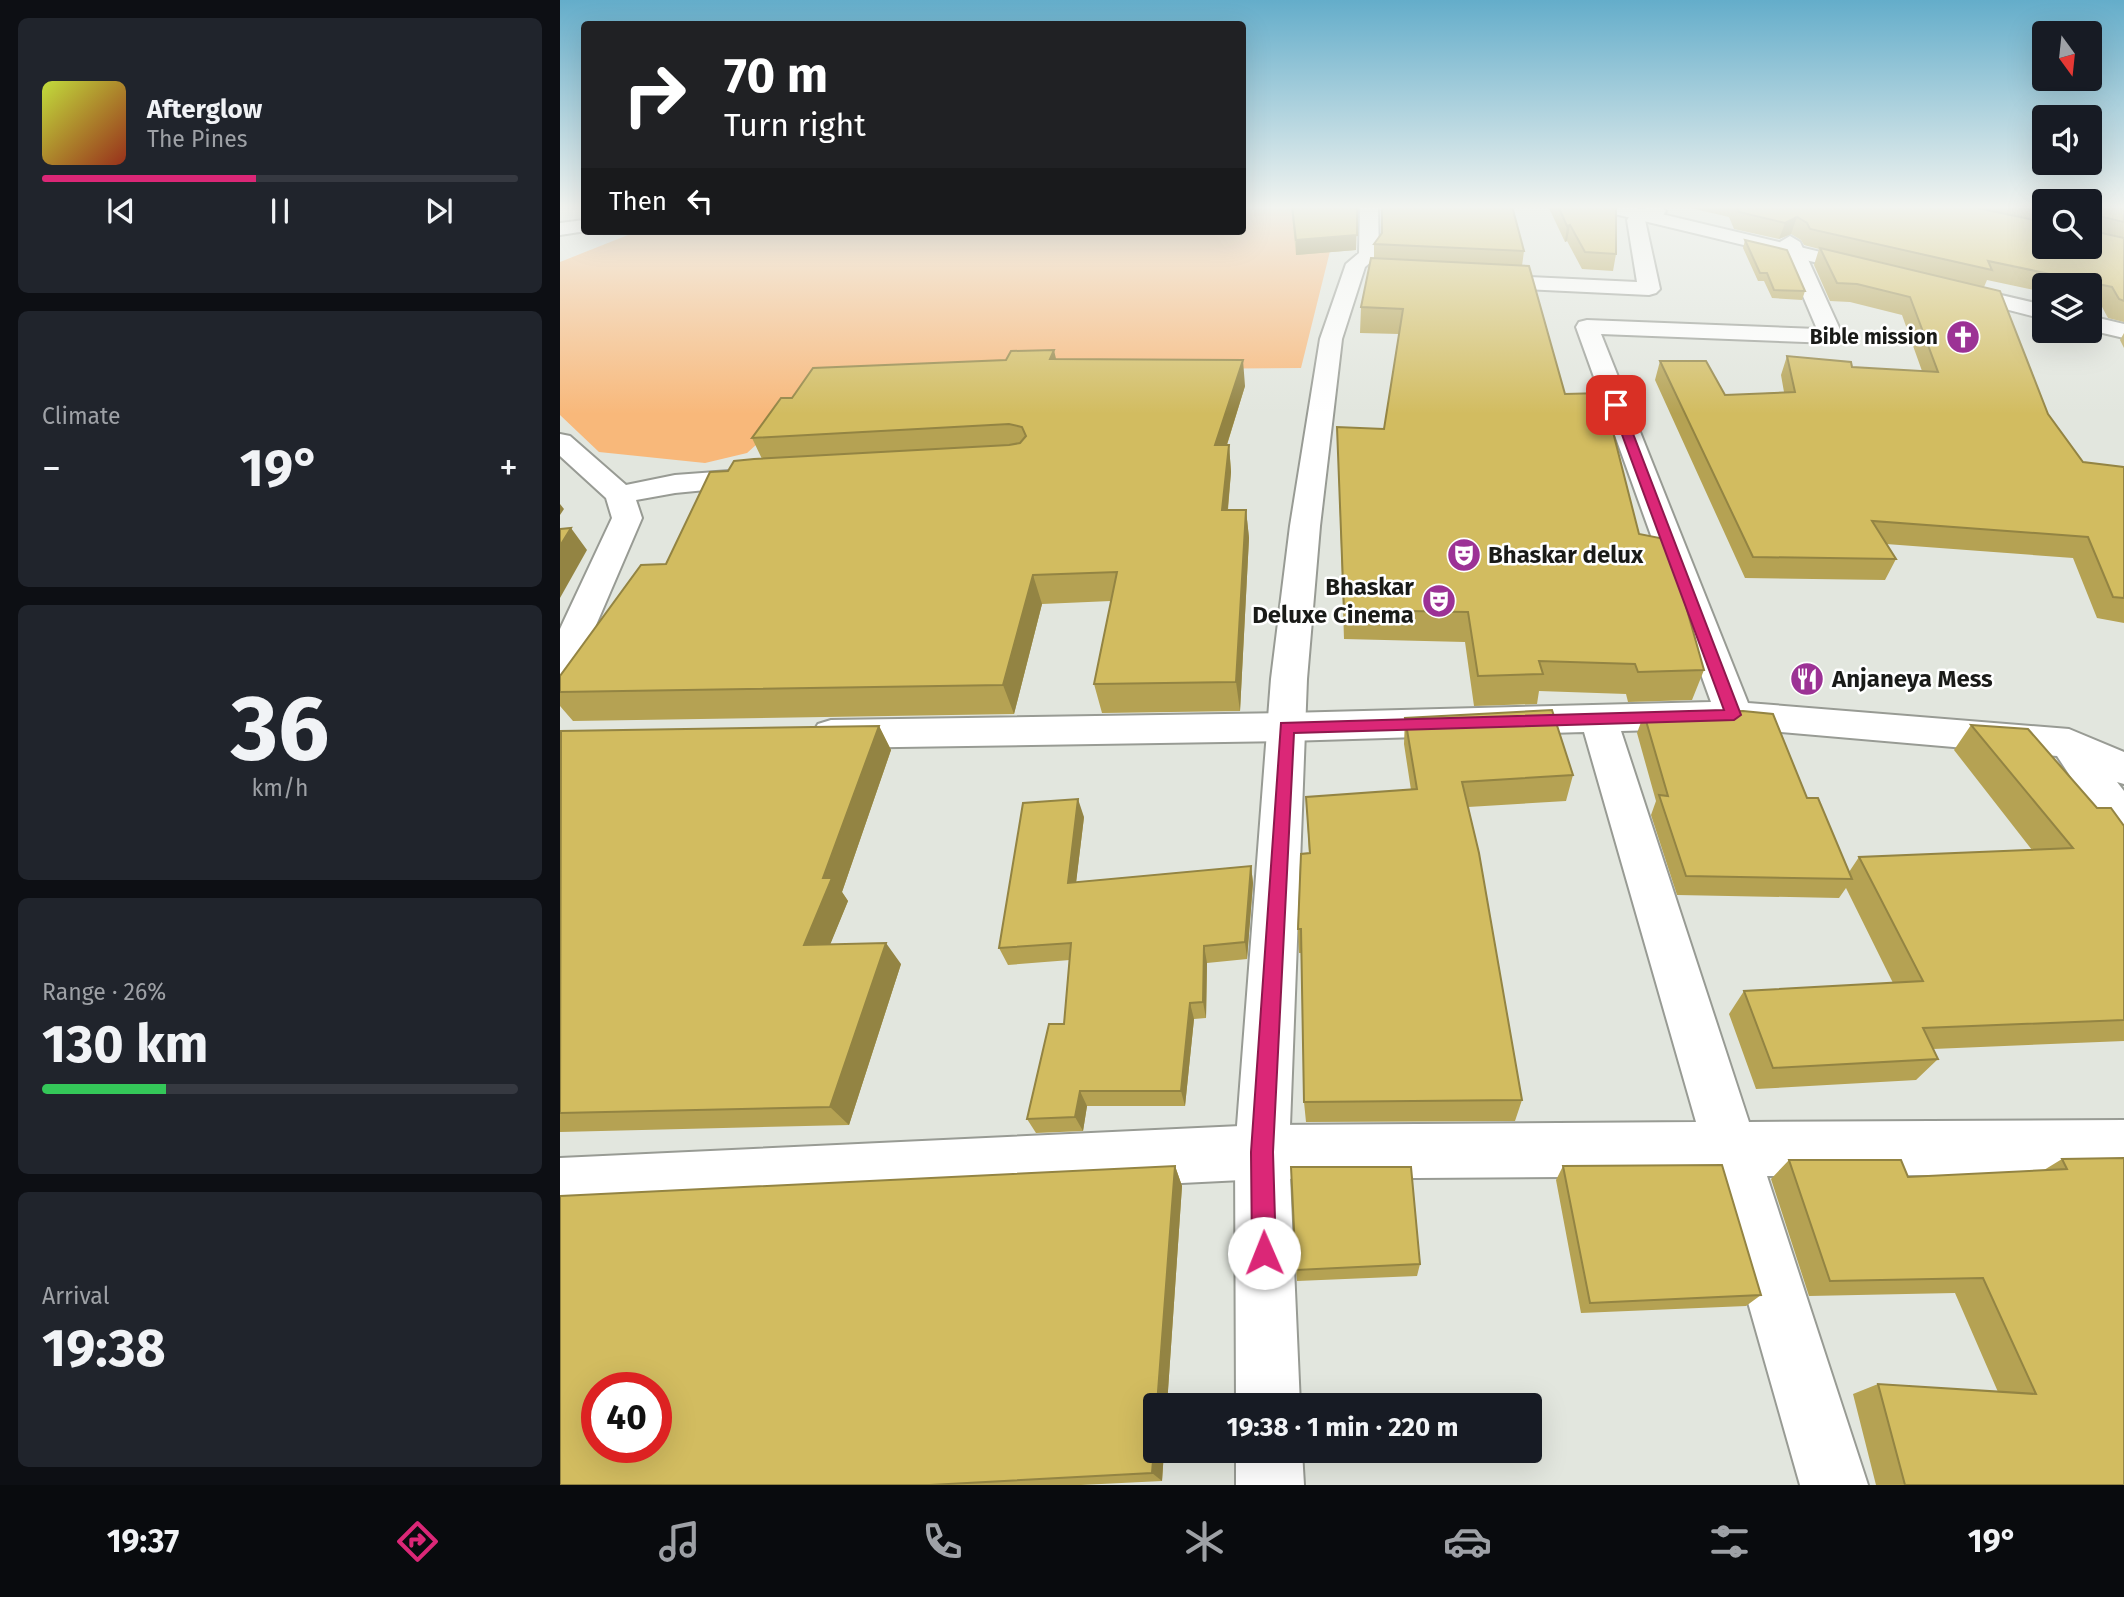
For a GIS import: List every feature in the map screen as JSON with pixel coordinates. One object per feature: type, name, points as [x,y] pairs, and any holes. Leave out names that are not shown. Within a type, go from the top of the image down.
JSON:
[{"type":"street","points":[[1268,1393],[1262,1152],[1287,727],[1305,526],[1329,351],[1355,275]]},
{"type":"street","points":[[1460,280],[1649,289],[1646,275]]},
{"type":"street","points":[[1734,715],[1587,327],[1832,336],[1805,275]]},
{"type":"street","points":[[2032,301],[1938,282],[2032,309]]},
{"type":"street","points":[[2102,317],[2124,322]]},
{"type":"street","points":[[2102,326],[2124,331]]},
{"type":"street","points":[[560,442],[620,495],[627,518],[560,667]]},
{"type":"street","points":[[620,495],[676,484],[788,475]]},
{"type":"street","points":[[798,734],[1287,727],[1734,715],[2068,743],[2124,769]]},
{"type":"street","points":[[1598,717],[1834,1485]]},
{"type":"street","points":[[2068,743],[2124,822]]},
{"type":"street","points":[[560,1186],[1262,1152],[2124,1147]]},
{"type":"street","points":[[1269,1463],[1270,1485]]},
{"type":"shaded area","points":[[560,275],[1324,275],[1301,368],[1007,370],[820,388],[747,453],[705,463],[599,452],[560,415]]},
{"type":"building","points":[[1367,275],[1532,275],[1565,394],[1603,393],[1639,534],[1670,540],[1704,670],[1638,672],[1635,664],[1539,661],[1543,674],[1478,676],[1468,612],[1344,610],[1337,427],[1384,429],[1403,309],[1361,307]]},
{"type":"building","points":[[1768,275],[1798,275],[1805,291],[1774,290]]},
{"type":"building","points":[[1833,275],[1934,275],[2000,291],[2048,414],[2083,462],[2124,467],[2124,598],[2113,597],[2088,537],[1872,521],[1896,559],[1753,557],[1660,361],[1706,361],[1725,395],[1795,392],[1787,356],[1851,362],[1852,367],[1938,372],[1910,297],[1857,284],[1837,283]]},
{"type":"building","points":[[2102,275],[2124,275],[2124,301],[2119,299],[2112,287],[2102,285]]},
{"type":"building","points":[[1054,350],[1050,359],[1243,360],[1215,445],[1229,445],[1222,510],[1246,510],[1236,682],[1094,684],[1117,572],[1033,575],[1003,685],[560,692],[560,676],[641,565],[666,564],[710,472],[728,471],[734,461],[1009,445],[1020,443],[1026,436],[1022,427],[1009,424],[752,438],[781,398],[792,398],[813,368],[1006,360],[1011,351]]},
{"type":"building","points":[[571,528],[560,546],[560,529]]},
{"type":"building","points":[[1552,710],[1573,775],[1462,782],[1479,853],[1522,1100],[1304,1102],[1301,929],[1298,929],[1301,854],[1310,853],[1306,797],[1417,789],[1405,718]]},
{"type":"building","points":[[1743,711],[1773,714],[1807,798],[1818,798],[1852,879],[1686,876],[1659,795],[1668,796],[1644,714]]},
{"type":"building","points":[[1971,725],[2028,729],[2097,808],[2111,808],[2124,826],[2124,1020],[1923,1028],[1938,1059],[1773,1068],[1744,991],[1923,981],[1859,857],[2073,848]]},
{"type":"building","points":[[879,726],[823,878],[832,878],[804,945],[886,943],[830,1107],[560,1113],[561,731]]},
{"type":"building","points":[[1078,799],[1068,883],[1251,866],[1245,942],[1204,946],[1203,1002],[1190,1003],[1181,1091],[1080,1091],[1075,1117],[1027,1119],[1049,1024],[1064,1024],[1071,943],[999,948],[1023,803]]},
{"type":"building","points":[[2124,1158],[2124,1485],[1905,1485],[1878,1384],[2036,1394],[1983,1278],[1830,1281],[1789,1160],[1901,1160],[1908,1177],[2067,1169],[2062,1159]]},
{"type":"building","points":[[1722,1165],[1761,1295],[1590,1303],[1563,1166]]},
{"type":"building","points":[[1175,1166],[1158,1393],[1143,1393],[1143,1463],[1153,1463],[1152,1473],[930,1485],[560,1485],[560,1196]]},
{"type":"building","points":[[1291,1167],[1411,1167],[1420,1264],[1296,1270]]},
{"type":"place","name":"Bible mission","points":[[1963,337]]},
{"type":"place","name":"Bhaskar delux","points":[[1464,555]]},
{"type":"place","name":"Bhaskar Deluxe Cinema","points":[[1439,601]]},
{"type":"place","name":"Anjaneya Mess","points":[[1807,679]]},
{"type":"route","points":[[1264,1253],[1262,1152],[1287,727],[1734,715],[1616,405]]}]
